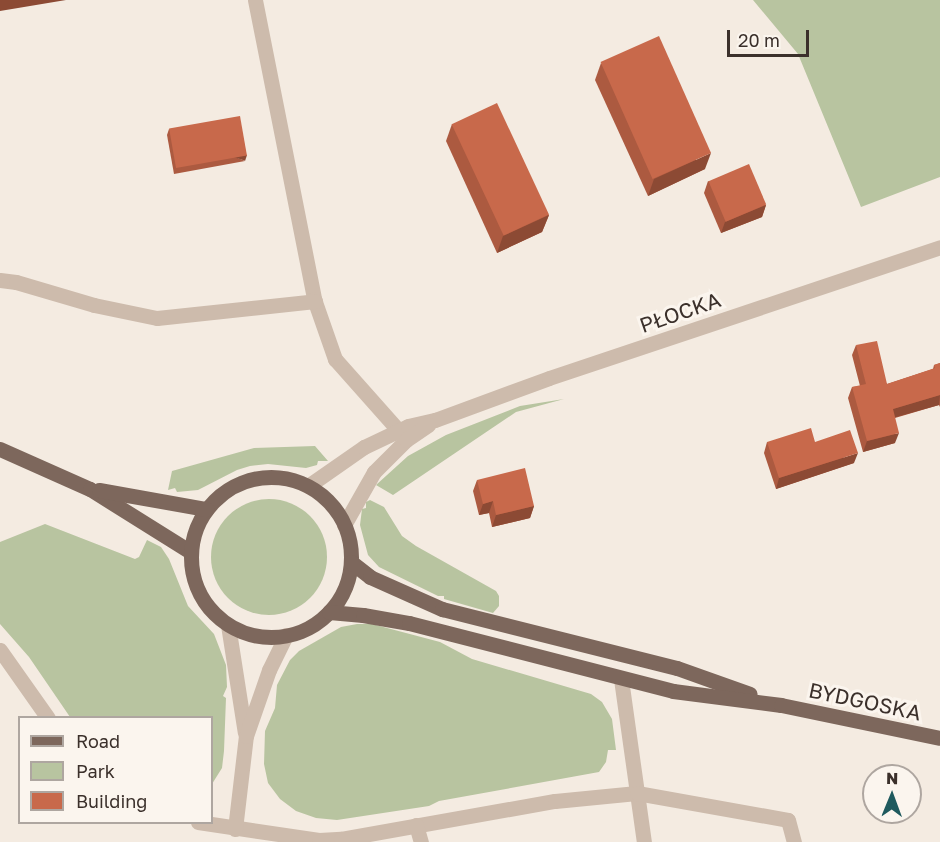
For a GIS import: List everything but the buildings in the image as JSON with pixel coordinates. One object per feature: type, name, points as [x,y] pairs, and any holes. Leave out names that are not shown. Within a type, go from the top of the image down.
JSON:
[{"type":"main road","points":[[0,449],[90,489],[191,552]]},
{"type":"main road","points":[[281,477],[308,486],[333,506],[344,525],[351,549],[351,562],[342,594],[329,612],[309,627],[286,635],[250,634],[228,625],[202,598],[193,576],[191,552],[194,534],[206,509],[227,490],[253,478],[281,477]]},
{"type":"main road","points":[[90,489],[206,509]]},
{"type":"main road","points":[[351,562],[370,578],[442,609],[676,668],[781,705]]},
{"type":"main road","points":[[329,612],[409,623],[673,691],[781,705]]},
{"type":"main road","name":"BYDGOSKA","points":[[781,705],[940,738]]},
{"type":"street","points":[[255,0],[315,302],[335,359],[398,430]]},
{"type":"street","name":"PŁOCKA","points":[[308,486],[364,447],[398,430],[435,420],[549,378],[940,247]]},
{"type":"street","points":[[0,280],[16,282],[45,292],[157,318],[315,302]]},
{"type":"street","name":"PŁOCKA","points":[[344,525],[374,472],[406,440],[435,420]]},
{"type":"street","points":[[228,625],[246,736]]},
{"type":"street","points":[[235,829],[246,736],[269,670],[286,635]]},
{"type":"street","points":[[0,650],[25,681],[47,716]]},
{"type":"street","points":[[621,679],[644,842]]},
{"type":"street","points":[[209,824],[319,840],[341,839],[555,801],[637,793],[788,820],[794,842]]},
{"type":"street","points":[[416,825],[421,842]]},
{"type":"green space","points":[[753,0],[940,0],[940,177],[861,207],[798,54]]},
{"type":"green space","points":[[564,399],[516,412],[393,495],[376,485],[408,456],[446,435],[520,406]]},
{"type":"green space","points":[[315,446],[328,461],[318,461],[317,465],[306,468],[268,464],[250,466],[237,470],[198,490],[177,492],[175,488],[168,490],[172,471],[254,448]]},
{"type":"green space","points":[[269,499],[291,503],[310,516],[323,535],[327,557],[323,579],[310,598],[291,611],[269,615],[247,611],[228,598],[215,579],[211,557],[215,535],[228,516],[247,503]]},
{"type":"green space","points":[[370,500],[384,507],[402,536],[496,591],[499,596],[499,606],[493,613],[444,599],[444,596],[438,596],[379,567],[368,555],[360,525],[362,509],[366,508],[366,502]]},
{"type":"green space","points":[[45,524],[135,559],[139,557],[147,540],[161,547],[169,559],[188,606],[214,634],[226,665],[227,687],[223,696],[226,698],[224,751],[222,768],[213,782],[213,716],[69,716],[29,657],[0,624],[0,542]]},
{"type":"green space","points":[[372,624],[440,642],[472,659],[591,694],[602,702],[612,719],[616,750],[608,750],[606,762],[599,772],[439,801],[429,806],[337,820],[316,818],[296,811],[280,799],[268,783],[264,764],[265,731],[275,708],[277,685],[290,660],[299,651],[341,627]]}]
